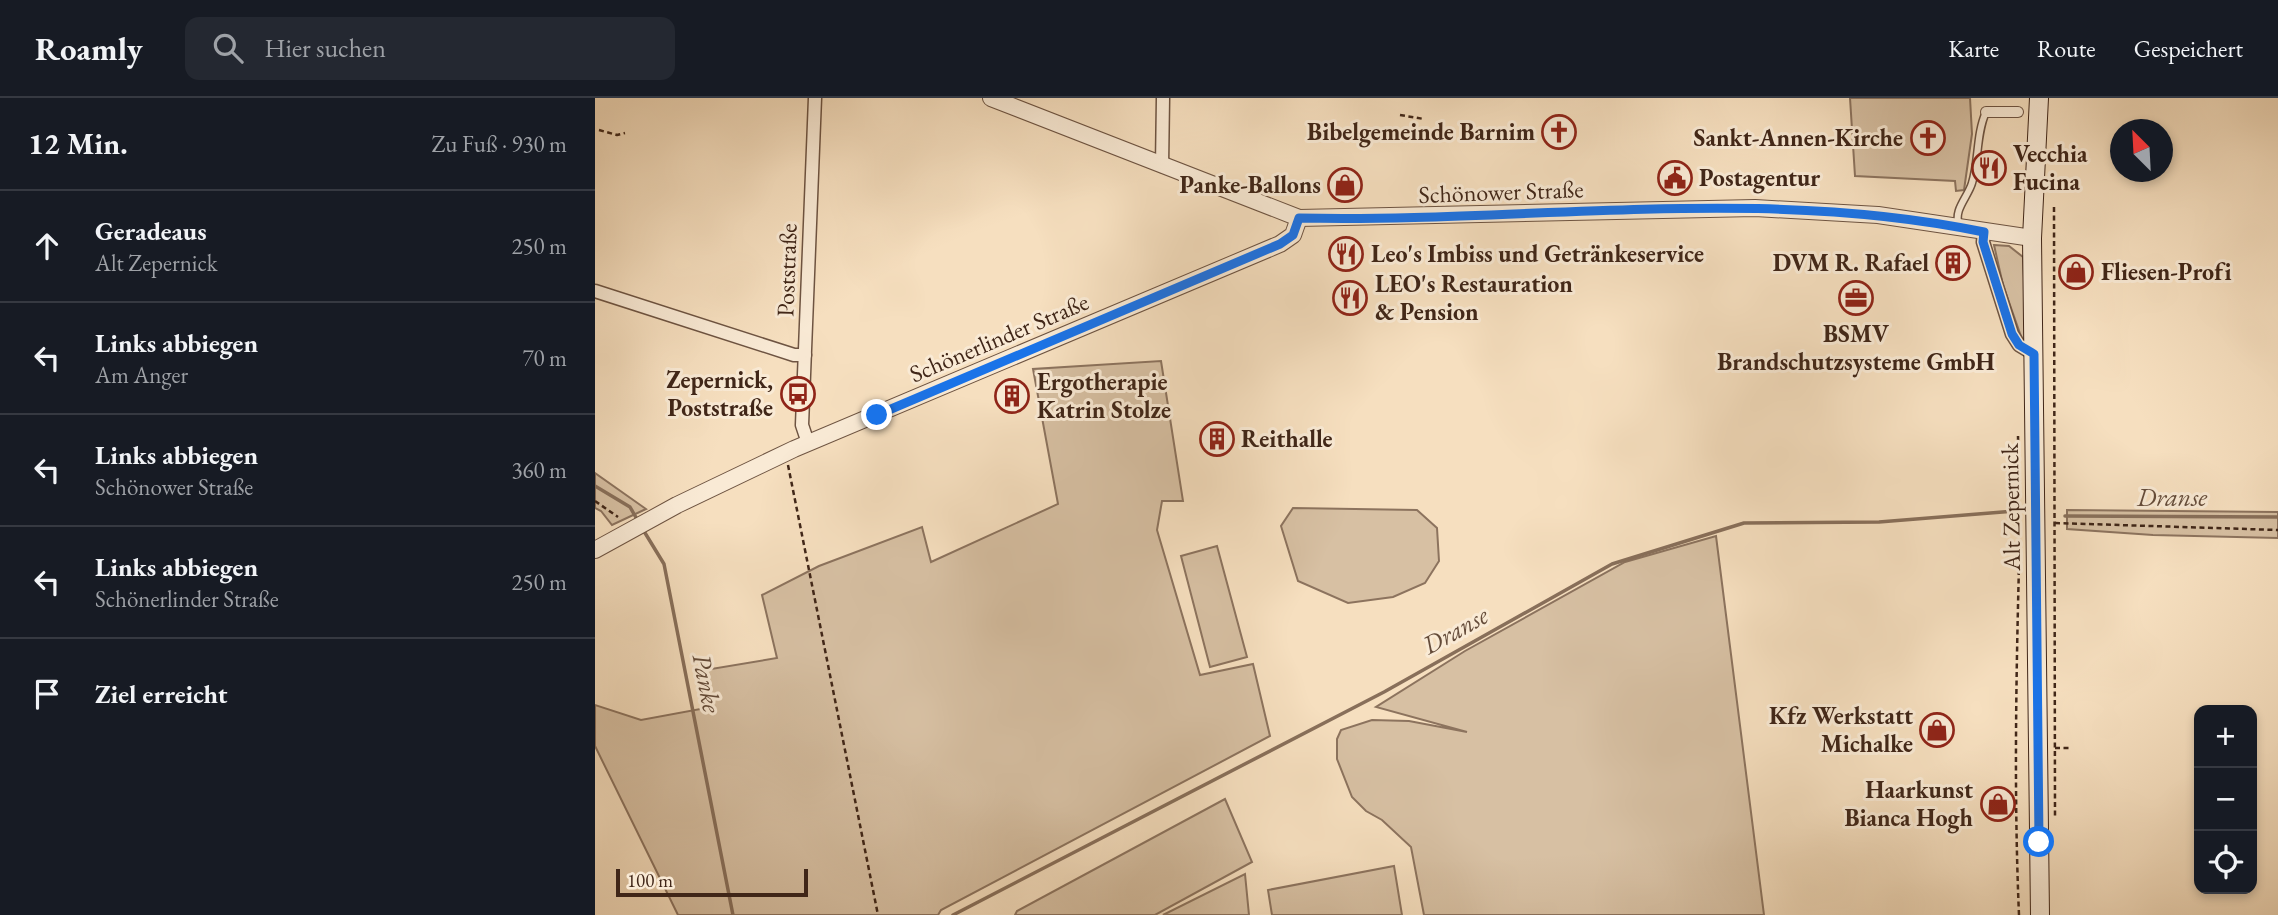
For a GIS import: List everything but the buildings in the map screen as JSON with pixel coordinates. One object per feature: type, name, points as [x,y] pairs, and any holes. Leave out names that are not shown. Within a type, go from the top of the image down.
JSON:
[{"type":"main road","name":"Alt Zepernick","points":[[2039,98],[2032,238],[2040,915]]},
{"type":"street","name":"Poststraße","points":[[808,443],[802,425],[815,98]]},
{"type":"street","name":"Schönower Straße","points":[[991,98],[1299,218],[1755,208],[1869,214],[2032,238]]},
{"type":"street","points":[[1162,166],[1163,98]]},
{"type":"street","points":[[1986,112],[2018,112]]},
{"type":"street","name":"Schönerlinder Straße","points":[[595,550],[640,524],[808,443],[1280,244],[1293,235],[1299,218]]},
{"type":"street","points":[[1984,232],[1983,242],[2012,334],[2019,345],[2034,354]]},
{"type":"street","points":[[595,291],[793,355],[804,355]]},
{"type":"lane","points":[[1960,226],[1958,212],[1972,183],[1986,112]]},
{"type":"path","points":[[1400,115],[1424,119]]},
{"type":"path","points":[[599,130],[617,135],[625,133]]},
{"type":"path","points":[[2055,207],[2055,823]]},
{"type":"path","points":[[2018,434],[2019,492]]},
{"type":"path","points":[[787,463],[878,915]]},
{"type":"path","points":[[595,501],[618,517]]},
{"type":"path","points":[[2019,513],[2019,537]]},
{"type":"path","points":[[2055,523],[2278,530]]},
{"type":"path","points":[[2019,564],[2016,668],[2019,915]]},
{"type":"path","points":[[2055,748],[2069,748]]},
{"type":"shaded area","points":[[1850,98],[1970,98],[1972,134],[1964,190],[1956,191],[1955,181],[1855,176]]},
{"type":"shaded area","points":[[1994,245],[2009,246],[2023,257],[2027,340],[2023,342],[2003,285]]},
{"type":"shaded area","points":[[1161,361],[1183,501],[1162,501],[1157,530],[1200,675],[1253,664],[1270,736],[941,910],[938,915],[678,915],[595,746],[595,705],[641,720],[706,708],[699,671],[777,658],[762,595],[819,566],[922,527],[931,562],[1058,504],[1033,369]]},
{"type":"shaded area","points":[[595,473],[646,509],[612,525],[601,511],[595,508]]},
{"type":"shaded area","points":[[1293,508],[1417,510],[1437,528],[1439,561],[1425,583],[1393,597],[1348,603],[1298,581],[1281,526]]},
{"type":"shaded area","points":[[2067,510],[2278,512],[2278,538],[2153,535],[2067,529]]},
{"type":"shaded area","points":[[1716,536],[1764,915],[1424,915],[1411,847],[1352,797],[1337,759],[1337,739],[1341,730],[1372,720],[1409,721],[1467,732],[1376,707],[1465,651],[1625,562]]},
{"type":"shaded area","points":[[1217,546],[1247,657],[1210,667],[1181,556]]},
{"type":"shaded area","points":[[1225,799],[1252,862],[1155,915],[1015,915],[1017,911]]},
{"type":"shaded area","points":[[1394,866],[1402,915],[1272,915],[1268,890]]},
{"type":"shaded area","points":[[1245,874],[1249,915],[1163,915]]},
{"type":"waterway","name":"Panke","points":[[595,486],[630,507],[638,521]]},
{"type":"waterway","name":"Dranse","points":[[953,915],[1384,692],[1612,564],[1744,523],[1879,522],[2015,511]]},
{"type":"waterway","name":"Dranse","points":[[2065,516],[2278,517]]},
{"type":"waterway","name":"Panke","points":[[642,528],[664,564],[733,915]]},
{"type":"place","name":"Bibelgemeinde Barnim","points":[[1559,132]]},
{"type":"place","name":"Sankt-Annen-Kirche","points":[[1928,138]]},
{"type":"place","name":"Vecchia Fucina","points":[[1989,168]]},
{"type":"place","name":"Postagentur","points":[[1675,178]]},
{"type":"place","name":"Panke-Ballons","points":[[1345,185]]},
{"type":"place","name":"Leo's Imbiss und Getränkeservice","points":[[1346,254]]},
{"type":"place","name":"DVM R. Rafael","points":[[1953,263]]},
{"type":"place","name":"Fliesen-Profi","points":[[2076,272]]},
{"type":"place","name":"LEO's Restauration & Pension","points":[[1350,298]]},
{"type":"place","name":"BSMV Brandschutzsysteme GmbH","points":[[1856,298]]},
{"type":"place","name":"Zepernick, Poststraße","points":[[798,394]]},
{"type":"place","name":"Ergotherapie Katrin Stolze","points":[[1012,396]]},
{"type":"place","name":"Reithalle","points":[[1217,439]]},
{"type":"place","name":"Kfz Werkstatt Michalke","points":[[1937,730]]},
{"type":"place","name":"Haarkunst Bianca Hogh","points":[[1998,804]]},
{"type":"route","points":[[877,415],[1280,244],[1293,235],[1299,218],[1755,208],[1858,213],[1926,220],[1984,232],[1983,242],[2012,334],[2022,348],[2034,354],[2039,842]]}]
